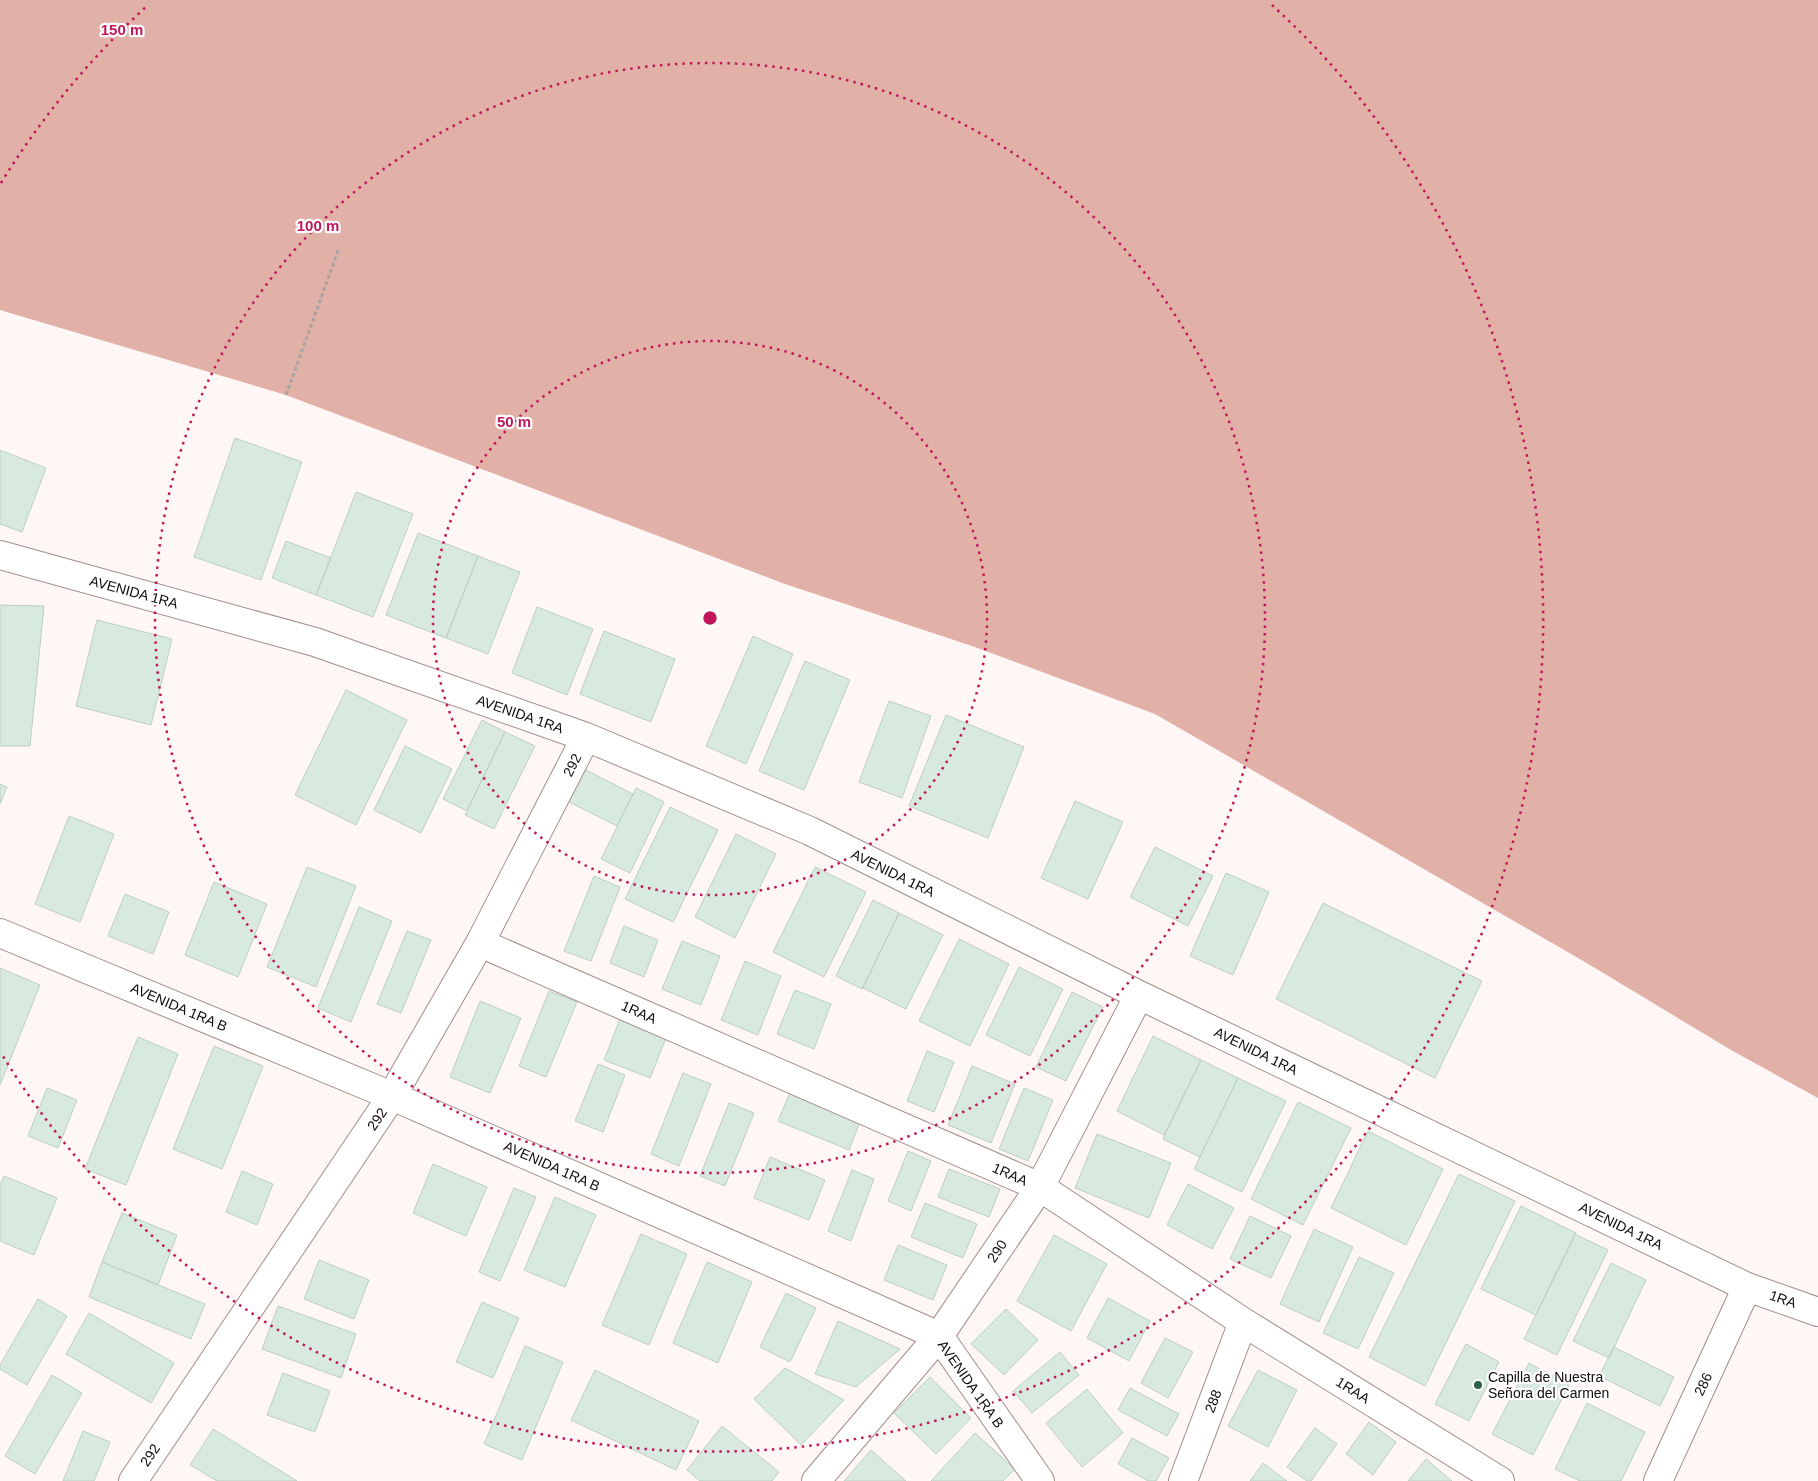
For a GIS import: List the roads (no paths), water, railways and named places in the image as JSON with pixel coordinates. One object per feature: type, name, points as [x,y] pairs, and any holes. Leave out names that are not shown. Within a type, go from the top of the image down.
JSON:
[{"type":"street","name":"AVENIDA 1RA","points":[[0,555],[316,642],[586,737],[810,831],[1139,995],[1747,1287]]},
{"type":"street","name":"292","points":[[133,1481],[392,1096],[480,943],[586,737]]},
{"type":"street","name":"AVENIDA 1RA B","points":[[0,933],[392,1096],[939,1336],[1040,1481]]},
{"type":"street","name":"1RAA","points":[[480,943],[1040,1187],[1244,1322],[1500,1481]]},
{"type":"street","name":"290","points":[[816,1481],[939,1336],[1040,1187],[1139,995]]},
{"type":"street","name":"1RA","points":[[1747,1287],[1818,1312]]},
{"type":"street","name":"286","points":[[1658,1481],[1747,1287]]},
{"type":"street","name":"288","points":[[1183,1481],[1244,1322]]},
{"type":"place","name":"Capilla de Nuestra Señora del Carmen","points":[[1478,1385]]}]
